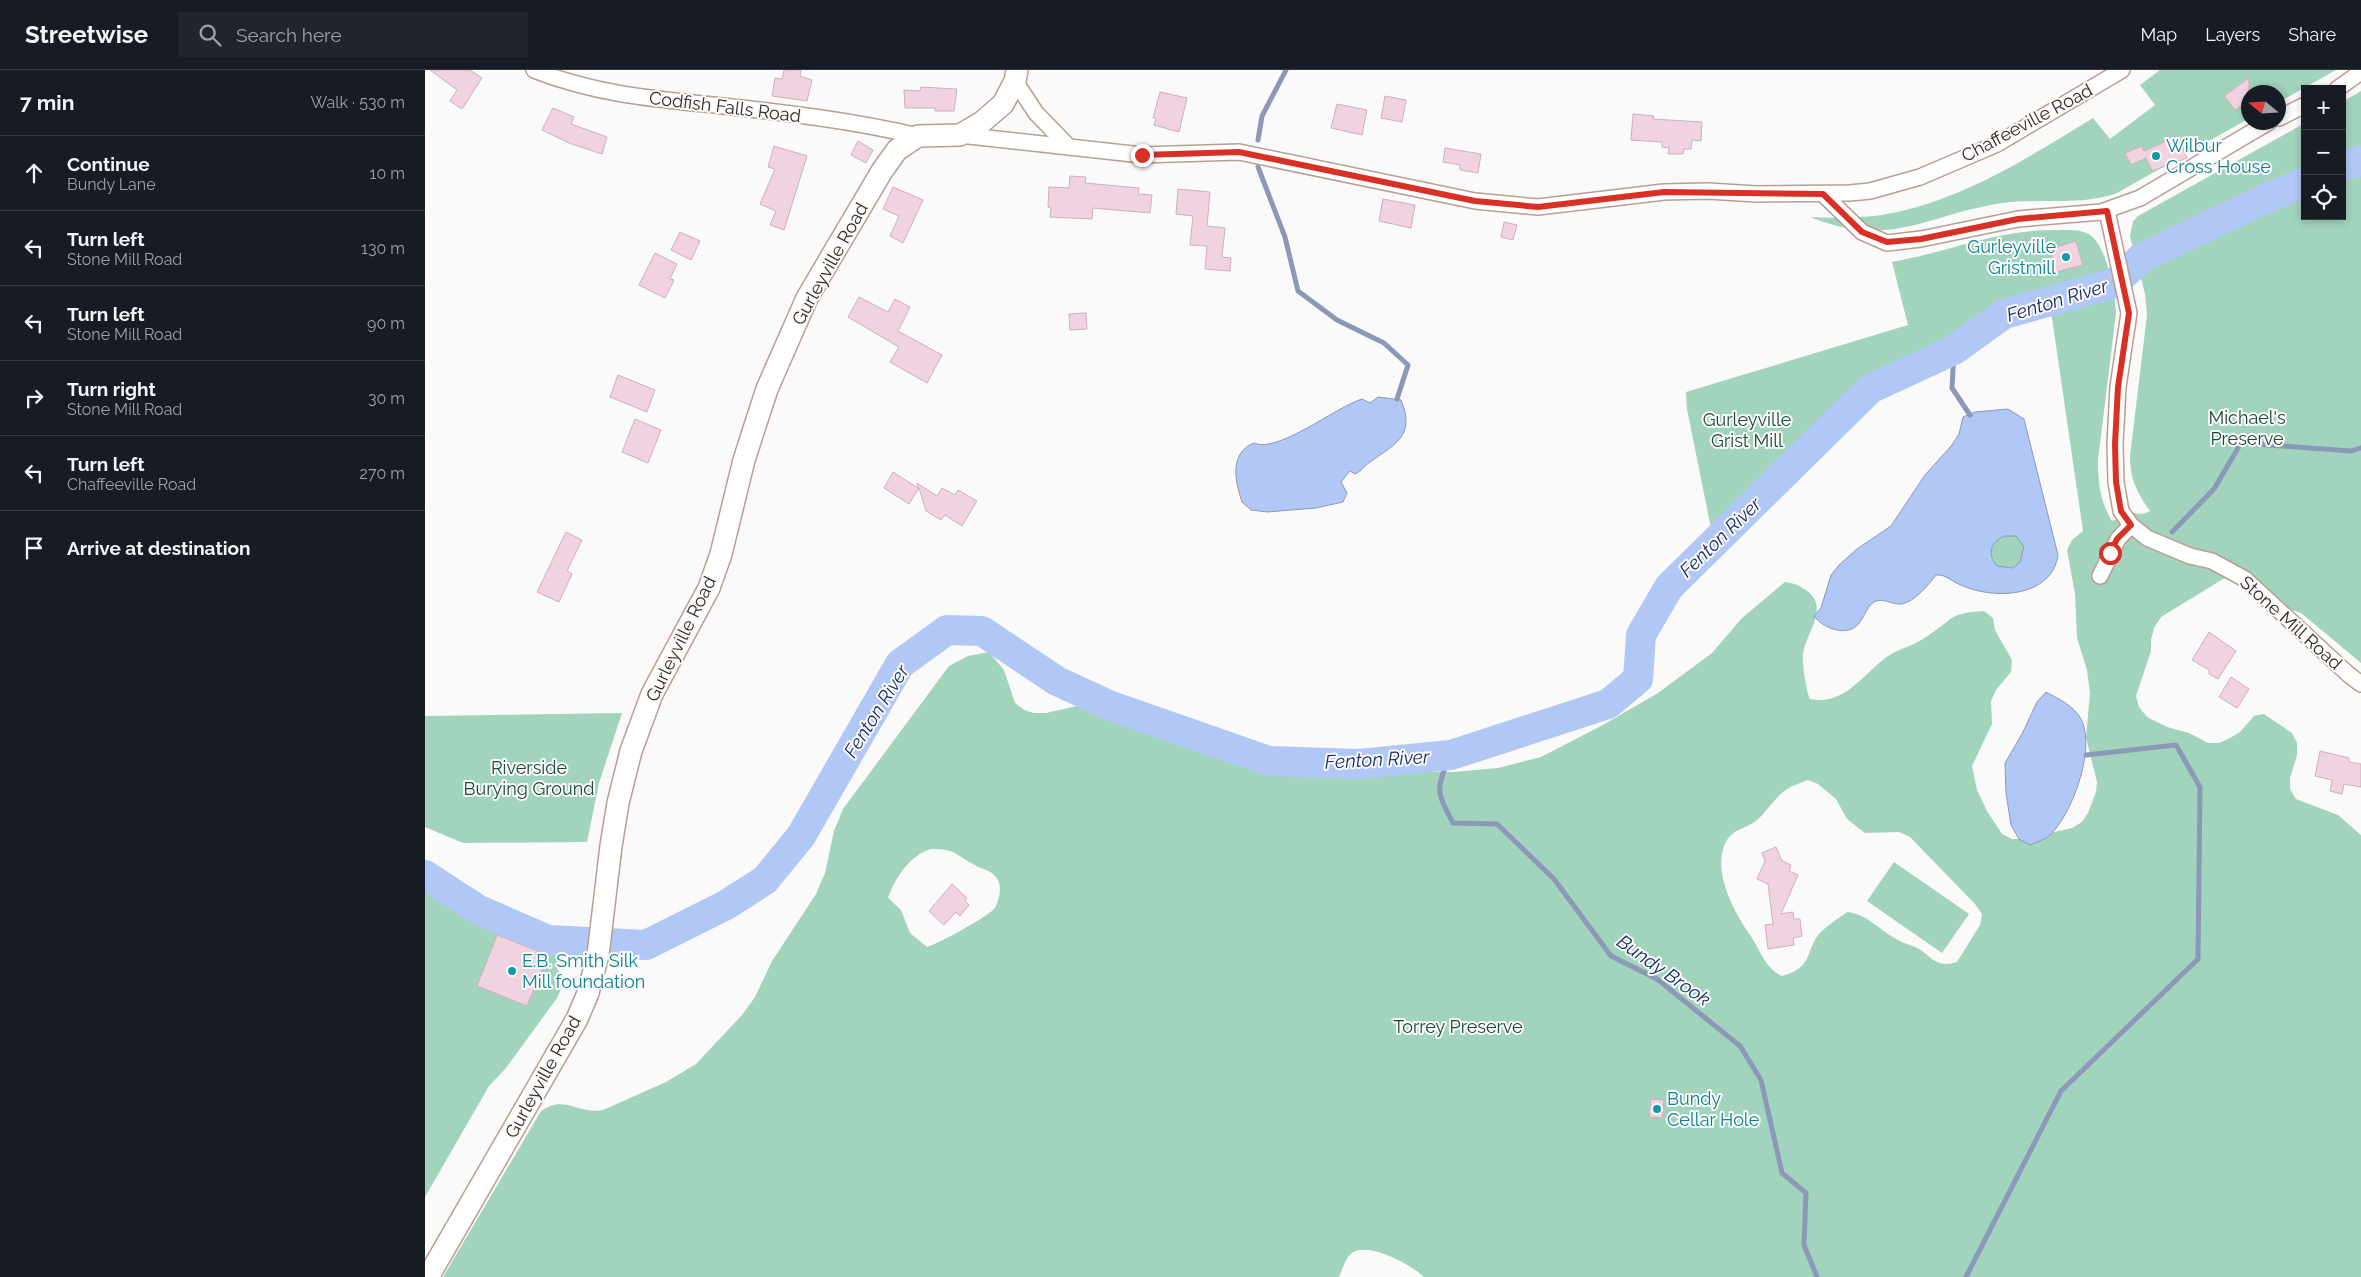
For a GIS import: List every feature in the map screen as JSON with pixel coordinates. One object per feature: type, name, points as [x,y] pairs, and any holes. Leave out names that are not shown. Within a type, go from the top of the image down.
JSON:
[{"type":"street","name":"Codfish Falls Road","points":[[534,70],[567,83],[607,93],[779,112],[880,127],[918,136]]},
{"type":"street","name":"Chaffeeville Road","points":[[960,135],[1142,155],[1239,152],[1475,201],[1538,207],[1664,192],[1823,194],[1870,191],[1920,177],[1997,144],[2122,70]]},
{"type":"street","points":[[2343,85],[2361,72]]},
{"type":"street","points":[[918,136],[960,135],[982,122],[1003,104],[1016,76]]},
{"type":"street","points":[[1016,76],[1036,113],[1069,147]]},
{"type":"street","points":[[2286,114],[2301,107]]},
{"type":"street","points":[[1823,194],[1862,232],[1887,242],[1921,239],[2018,219],[2107,211],[2146,195],[2256,130]]},
{"type":"street","name":"Gurleyville Road","points":[[428,1277],[577,1019],[588,993],[598,955],[615,818],[631,751],[652,694],[709,588],[721,554],[745,460],[767,389],[807,298],[882,171],[897,150],[918,136]]},
{"type":"street","name":"Stone Mill Road","points":[[2107,211],[2129,313],[2118,387],[2115,444],[2116,482],[2121,511],[2131,525],[2147,538],[2190,556],[2219,564],[2245,578],[2361,684]]},
{"type":"street","points":[[2100,576],[2117,539],[2131,525]]},
{"type":"green space","points":[[2160,70],[2336,70],[2309,85],[2301,85],[2301,90],[2286,98],[2286,85],[2241,85],[2241,123],[2117,193],[2104,197],[2076,201],[2003,203],[1887,230],[1864,230],[1839,226],[1810,217],[1875,216],[1933,202],[1961,191],[2016,164],[2093,118],[2110,139],[2155,105],[2140,85]]},
{"type":"green space","points":[[2361,91],[2361,663],[2301,613],[2280,606],[2234,575],[2223,579],[2161,617],[2154,628],[2151,651],[2136,696],[2139,707],[2147,717],[2167,727],[2189,733],[2208,743],[2219,743],[2230,738],[2240,732],[2254,716],[2264,714],[2292,733],[2297,743],[2297,755],[2290,778],[2290,789],[2296,799],[2338,815],[2361,835],[2361,1277],[1424,1277],[1410,1266],[1389,1256],[1379,1252],[1359,1250],[1350,1255],[1339,1277],[443,1277],[541,1111],[557,1104],[586,1110],[603,1110],[666,1082],[696,1064],[742,1015],[755,997],[772,961],[816,894],[825,873],[834,831],[843,809],[949,666],[968,656],[989,652],[1004,670],[1015,703],[1024,710],[1034,713],[1046,713],[1090,703],[1255,772],[1301,775],[1388,771],[1453,772],[1498,768],[1541,757],[1601,726],[1658,693],[1712,653],[1742,618],[1785,582],[1796,584],[1806,590],[1813,597],[1816,604],[1815,620],[1803,653],[1803,663],[1810,699],[1822,700],[1842,694],[1860,681],[1885,658],[1921,640],[1957,615],[1984,611],[1993,618],[1995,630],[2012,660],[2011,672],[1996,690],[1991,701],[1992,724],[1972,766],[1977,790],[1987,811],[2002,834],[2012,839],[2023,839],[2072,828],[2082,822],[2088,813],[2096,792],[2097,782],[2086,738],[2090,693],[2087,670],[2077,638],[2075,594],[2067,550],[2072,540],[2083,531],[2051,311],[2003,317],[1970,325],[1915,359],[1861,410],[1785,470],[1717,558],[1687,409],[1686,392],[1908,325],[1892,262],[2016,233],[2038,230],[2075,230],[2083,232],[2090,235],[2101,249],[2112,283],[2116,313],[2098,460],[2102,499],[2112,521],[2131,513],[2143,514],[2150,511],[2135,485],[2130,464],[2147,315],[2145,294],[2130,236],[2133,221],[2138,216],[2301,125],[2301,220],[2346,220],[2346,100]],"holes":[[[1808,780],[1818,784],[1836,799],[1847,819],[1865,833],[1899,832],[1910,837],[1975,904],[1982,914],[1980,925],[1957,962],[1950,964],[1940,963],[1917,948],[1900,941],[1868,919],[1847,912],[1822,931],[1813,944],[1805,962],[1793,972],[1782,976],[1771,968],[1763,958],[1737,914],[1726,889],[1721,863],[1722,851],[1730,836],[1754,822],[1787,789]],[[931,849],[950,851],[996,876],[1000,891],[996,906],[990,913],[962,930],[927,947],[910,933],[901,910],[888,898],[899,875],[916,856]]]},
{"type":"green space","points":[[2004,536],[2016,536],[2024,547],[2020,562],[2013,568],[1997,566],[1992,557],[1991,549],[1993,545]]},
{"type":"green space","name":"Riverside Burying Ground","points":[[622,713],[599,783],[587,842],[463,843],[425,827],[425,716]]},
{"type":"green space","points":[[1894,862],[1969,914],[1942,953],[1867,901]]},
{"type":"green space","points":[[425,887],[480,919],[532,945],[570,945],[557,968],[562,983],[557,998],[506,1068],[489,1086],[425,1197]]},
{"type":"water","points":[[1378,397],[1401,400],[1406,422],[1404,431],[1401,438],[1395,444],[1355,474],[1350,471],[1341,482],[1347,493],[1343,502],[1316,508],[1267,512],[1251,510],[1242,502],[1237,485],[1236,468],[1241,453],[1246,448],[1254,443],[1264,445],[1277,442],[1362,399],[1370,403]]},
{"type":"water","points":[[2008,409],[2024,419],[2058,555],[2053,569],[2045,580],[2033,587],[2019,592],[2004,593],[1974,590],[1958,584],[1949,578],[1936,575],[1921,592],[1906,603],[1898,604],[1881,600],[1874,602],[1861,621],[1850,630],[1833,629],[1822,624],[1814,616],[1821,608],[1831,575],[1857,549],[1891,526],[1925,475],[1952,445],[1959,434],[1963,417],[1975,412]],"holes":[[[2004,536],[2016,536],[2024,547],[2020,562],[2013,568],[1997,566],[1991,553],[1993,545]]]},
{"type":"water","points":[[2046,692],[2074,710],[2082,721],[2086,739],[2085,753],[2083,769],[2073,799],[2059,825],[2044,839],[2030,845],[2019,839],[2011,825],[2006,793],[2005,763],[2022,734],[2037,702]]},
{"type":"building","points":[[430,70],[470,70],[482,78],[462,109],[450,101],[457,90]]},
{"type":"building","points":[[784,70],[801,70],[800,76],[812,80],[807,101],[772,96],[775,78],[782,79]]},
{"type":"building","points":[[2249,78],[2249,85],[2241,85],[2241,106],[2235,110],[2224,96]]},
{"type":"building","points":[[921,87],[957,89],[954,111],[935,111],[935,108],[905,108],[904,90],[920,91]]},
{"type":"building","points":[[1160,92],[1187,98],[1179,132],[1154,125],[1156,119],[1153,118]]},
{"type":"building","points":[[1385,96],[1406,100],[1402,122],[1381,118]]},
{"type":"building","points":[[1337,104],[1367,110],[1362,135],[1331,128]]},
{"type":"building","points":[[553,108],[574,117],[571,124],[607,137],[602,154],[569,143],[542,130]]},
{"type":"building","points":[[1633,114],[1654,116],[1653,119],[1702,122],[1701,141],[1692,140],[1691,149],[1684,149],[1683,154],[1668,154],[1669,148],[1662,147],[1662,142],[1631,140]]},
{"type":"building","name":"Wilbur Cross House","points":[[2177,136],[2187,158],[2152,171],[2146,158],[2131,165],[2125,153],[2142,146],[2144,151]]},
{"type":"building","points":[[858,141],[873,150],[866,163],[851,155]]},
{"type":"building","points":[[774,146],[807,156],[784,230],[770,225],[776,211],[760,204],[775,169],[768,167]]},
{"type":"building","points":[[1445,148],[1481,154],[1478,173],[1460,170],[1460,165],[1443,162]]},
{"type":"building","points":[[1070,176],[1086,177],[1085,183],[1139,188],[1138,194],[1152,195],[1150,213],[1093,208],[1092,219],[1050,217],[1051,208],[1048,207],[1049,187],[1069,188]]},
{"type":"building","points":[[893,187],[923,200],[903,243],[890,236],[899,216],[883,209]]},
{"type":"building","points":[[1178,189],[1210,192],[1207,226],[1225,228],[1222,257],[1231,258],[1230,271],[1205,269],[1207,246],[1190,245],[1193,216],[1176,214]]},
{"type":"building","points":[[1383,199],[1415,205],[1411,228],[1379,221]]},
{"type":"building","points":[[1504,222],[1517,225],[1513,240],[1501,237]]},
{"type":"building","points":[[680,232],[700,241],[691,260],[671,250]]},
{"type":"building","name":"Gurleyville Gristmill","points":[[2076,241],[2083,265],[2056,272],[2050,249]]},
{"type":"building","points":[[655,253],[677,264],[670,279],[674,280],[665,298],[639,285]]},
{"type":"building","points":[[859,297],[888,312],[895,299],[910,307],[898,331],[942,355],[927,383],[890,362],[899,347],[848,317]]},
{"type":"building","points":[[1086,313],[1087,329],[1070,330],[1069,314]]},
{"type":"building","points":[[618,375],[655,390],[647,412],[610,397]]},
{"type":"building","points":[[635,419],[661,430],[648,463],[622,452]]},
{"type":"building","points":[[893,472],[918,488],[917,483],[937,496],[942,488],[955,495],[958,490],[977,501],[962,526],[945,515],[941,520],[926,511],[919,488],[909,504],[884,488]]},
{"type":"building","points":[[566,532],[582,540],[567,571],[572,574],[559,602],[537,592]]},
{"type":"building","points":[[2209,632],[2236,651],[2218,679],[2209,674],[2209,670],[2192,660]]},
{"type":"building","points":[[2231,677],[2249,689],[2237,708],[2219,697]]},
{"type":"building","points":[[2320,751],[2349,758],[2349,762],[2361,764],[2361,787],[2344,784],[2342,794],[2330,791],[2332,780],[2315,776]]},
{"type":"building","points":[[1776,847],[1782,861],[1791,865],[1789,871],[1798,875],[1781,914],[1793,912],[1794,919],[1800,919],[1802,936],[1793,938],[1794,945],[1768,949],[1765,925],[1773,924],[1768,884],[1757,879],[1765,861],[1762,853]]},
{"type":"building","points":[[952,884],[967,898],[965,901],[969,905],[960,916],[956,912],[944,925],[929,911]]},
{"type":"building","name":"E.B. Smith Silk Mill foundation","points":[[497,935],[548,955],[527,1006],[477,986]]},
{"type":"building","name":"Bundy Cellar Hole","points":[[1651,1099],[1664,1100],[1662,1118],[1649,1117]]},
{"type":"waterway","points":[[1258,140],[1262,116],[1286,70]]},
{"type":"waterway","name":"Fenton River","points":[[2346,166],[2361,160]]},
{"type":"waterway","points":[[1258,167],[1285,237],[1298,291],[1337,320],[1384,343],[1408,365],[1397,399]]},
{"type":"waterway","name":"Fenton River","points":[[425,875],[479,910],[548,940],[646,945],[726,905],[765,880],[801,836],[900,664],[947,630],[982,631],[1057,681],[1111,706],[1269,761],[1359,764],[1451,755],[1608,704],[1638,679],[1641,635],[1669,587],[1870,389],[1954,350],[2004,314],[2115,283],[2141,258],[2301,184]]},
{"type":"waterway","points":[[1954,350],[1952,388],[1970,415]]},
{"type":"waterway","points":[[2172,532],[2214,489],[2241,443],[2351,451],[2361,448]]},
{"type":"waterway","name":"Bundy Brook","points":[[1524,733],[1449,758],[1441,778],[1440,791],[1441,798],[1453,823],[1497,824],[1554,879],[1611,956],[1657,979],[1740,1046],[1761,1080],[1782,1173],[1806,1193],[1804,1245],[1817,1277]]},
{"type":"waterway","points":[[1966,1277],[2061,1091],[2198,959],[2200,787],[2176,745],[2086,755]]},
{"type":"place","name":"Wilbur Cross House","points":[[2156,156]]},
{"type":"place","name":"Gurleyville Gristmill","points":[[2066,257]]},
{"type":"place","name":"E.B. Smith Silk Mill foundation","points":[[512,971]]},
{"type":"place","name":"Bundy Cellar Hole","points":[[1657,1109]]},
{"type":"route","points":[[1142,155],[1239,152],[1475,201],[1538,207],[1664,192],[1708,191],[1756,194],[1823,194],[1862,232],[1880,241],[1897,243],[2018,219],[2107,211],[2129,313],[2118,387],[2115,444],[2116,482],[2121,511],[2131,525],[2117,539],[2110,553]]},
{"type":"park label","name":"Michael's Preserve","points":[[2247,428]]},
{"type":"park label","name":"Gurleyville Grist Mill","points":[[1747,430]]},
{"type":"park label","name":"Torrey Preserve","points":[[1458,1027]]}]
